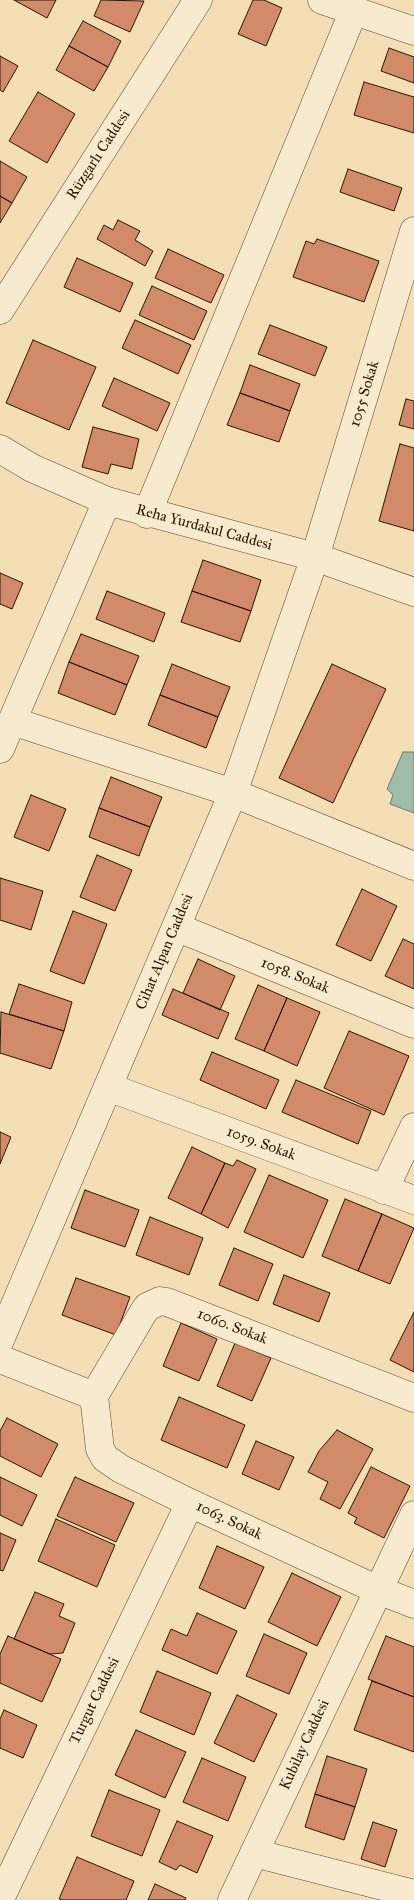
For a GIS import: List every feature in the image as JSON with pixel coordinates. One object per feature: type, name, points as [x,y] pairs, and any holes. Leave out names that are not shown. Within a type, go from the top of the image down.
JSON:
[{"type":"street","name":"Rüzgarlı Caddesi","points":[[0,310],[198,0]]},
{"type":"street","points":[[322,0],[414,31]]},
{"type":"street","points":[[148,514],[354,10]]},
{"type":"street","name":"1055 Sokak","points":[[315,557],[403,306],[414,231]]},
{"type":"street","name":"Reha Yurdakul Caddesi","points":[[0,449],[32,468],[107,501],[148,514],[315,557],[414,592]]},
{"type":"street","points":[[0,749],[107,501]]},
{"type":"street","name":"Cihat Alpan Caddesi","points":[[3,1326],[108,1087],[232,793],[315,557]]},
{"type":"street","points":[[12,721],[232,793],[414,866]]},
{"type":"street","name":"1058. Sokak","points":[[176,927],[414,1024]]},
{"type":"street","name":"1059. Sokak","points":[[108,1087],[414,1200]]},
{"type":"street","points":[[384,1190],[414,1127]]},
{"type":"street","name":"1060. Sokak","points":[[94,1396],[147,1307],[160,1301],[414,1398]]},
{"type":"street","points":[[0,1359],[94,1396]]},
{"type":"street","name":"1063. Sokak","points":[[94,1396],[100,1449],[105,1458],[121,1469],[378,1590],[414,1604]]},
{"type":"street","name":"Turgut Caddesi","points":[[0,1899],[190,1503]]},
{"type":"street","name":"Kubilay Caddesi","points":[[232,1900],[414,1515]]},
{"type":"street","points":[[254,1854],[414,1894]]},
{"type":"shaded area","points":[[403,752],[414,752],[414,813],[390,804],[393,795],[387,789]]},
{"type":"building","points":[[14,0],[56,0],[47,18]]},
{"type":"building","points":[[101,0],[144,1],[130,32],[94,16]]},
{"type":"building","points":[[253,0],[264,0],[282,8],[266,46],[238,34]]},
{"type":"building","points":[[83,21],[121,41],[108,67],[69,46]]},
{"type":"building","points":[[69,46],[108,67],[94,91],[56,70]]},
{"type":"building","points":[[389,48],[414,57],[414,83],[381,71]]},
{"type":"building","points":[[0,56],[18,66],[3,92],[0,90]]},
{"type":"building","points":[[364,82],[414,97],[414,133],[354,115]]},
{"type":"building","points":[[38,92],[75,114],[47,163],[9,141]]},
{"type":"building","points":[[0,161],[27,177],[12,203],[0,196]]},
{"type":"building","points":[[348,169],[402,188],[394,211],[340,192]]},
{"type":"building","points":[[0,196],[12,203],[0,223]]},
{"type":"building","points":[[118,220],[140,231],[135,240],[153,251],[145,266],[97,239],[104,225],[113,230]]},
{"type":"building","points":[[317,239],[379,261],[364,302],[293,277],[306,241],[314,244]]},
{"type":"building","points":[[168,249],[224,275],[211,303],[155,278]]},
{"type":"building","points":[[77,258],[133,283],[120,312],[64,287]]},
{"type":"building","points":[[152,286],[207,311],[194,340],[139,315]]},
{"type":"building","points":[[135,320],[191,345],[178,374],[122,348]]},
{"type":"building","points":[[270,325],[327,347],[315,376],[258,354]]},
{"type":"building","points":[[33,340],[96,367],[69,430],[6,403]]},
{"type":"building","points":[[250,365],[300,384],[290,411],[240,393]]},
{"type":"building","points":[[114,378],[170,403],[157,431],[102,406]]},
{"type":"building","points":[[240,393],[290,411],[279,442],[227,425]]},
{"type":"building","points":[[406,399],[414,401],[414,429],[399,425]]},
{"type":"building","points":[[93,427],[139,439],[132,469],[111,464],[108,474],[82,467]]},
{"type":"building","points":[[400,444],[414,448],[414,531],[379,521]]},
{"type":"building","points":[[203,560],[261,580],[251,611],[192,591]]},
{"type":"building","points":[[0,573],[23,583],[12,609],[0,604]]},
{"type":"building","points":[[107,591],[165,613],[154,642],[96,619]]},
{"type":"building","points":[[192,591],[251,611],[240,642],[181,622]]},
{"type":"building","points":[[81,634],[139,656],[127,685],[69,662]]},
{"type":"building","points":[[69,662],[127,685],[115,715],[58,693]]},
{"type":"building","points":[[172,664],[230,687],[218,717],[160,695]]},
{"type":"building","points":[[332,664],[386,689],[333,803],[279,778]]},
{"type":"building","points":[[160,695],[218,717],[206,748],[148,725]]},
{"type":"building","points":[[111,777],[162,797],[150,827],[99,808]]},
{"type":"building","points":[[31,795],[66,809],[49,851],[14,837]]},
{"type":"building","points":[[99,808],[150,827],[139,856],[89,837]]},
{"type":"building","points":[[97,855],[132,870],[115,911],[80,897]]},
{"type":"building","points":[[0,878],[43,891],[31,930],[0,920]]},
{"type":"building","points":[[362,889],[397,906],[371,961],[336,945]]},
{"type":"building","points":[[73,911],[107,924],[84,984],[50,971]]},
{"type":"building","points":[[403,939],[414,944],[414,989],[385,976]]},
{"type":"building","points":[[198,959],[235,976],[220,1010],[183,993]]},
{"type":"building","points":[[19,984],[72,1002],[64,1031],[9,1014]]},
{"type":"building","points":[[258,985],[287,998],[264,1051],[235,1039]]},
{"type":"building","points":[[173,989],[229,1013],[218,1039],[162,1015]]},
{"type":"building","points":[[287,998],[320,1012],[297,1066],[264,1051]]},
{"type":"building","points":[[1,1012],[64,1031],[51,1069],[0,1053]]},
{"type":"building","points":[[349,1031],[409,1056],[384,1115],[324,1088]]},
{"type":"building","points":[[212,1052],[279,1080],[266,1109],[200,1080]]},
{"type":"building","points":[[296,1080],[371,1111],[358,1144],[282,1112]]},
{"type":"building","points":[[0,1132],[11,1137],[0,1164]]},
{"type":"building","points":[[192,1147],[225,1163],[201,1214],[168,1198]]},
{"type":"building","points":[[237,1160],[256,1169],[228,1228],[201,1214],[225,1163],[233,1166]]},
{"type":"building","points":[[269,1175],[328,1200],[303,1258],[244,1232]]},
{"type":"building","points":[[85,1190],[139,1210],[125,1247],[71,1228]]},
{"type":"building","points":[[345,1199],[382,1214],[358,1271],[322,1256]]},
{"type":"building","points":[[382,1214],[414,1228],[390,1284],[358,1271]]},
{"type":"building","points":[[150,1217],[203,1238],[189,1275],[136,1255]]},
{"type":"building","points":[[234,1248],[273,1264],[258,1301],[219,1285]]},
{"type":"building","points":[[284,1275],[330,1293],[319,1322],[273,1304]]},
{"type":"building","points":[[76,1278],[130,1297],[116,1335],[62,1315]]},
{"type":"building","points":[[414,1312],[414,1372],[390,1360]]},
{"type":"building","points":[[181,1323],[217,1339],[199,1381],[163,1366]]},
{"type":"building","points":[[235,1343],[271,1358],[252,1401],[217,1386]]},
{"type":"building","points":[[179,1397],[245,1425],[227,1468],[161,1440]]},
{"type":"building","points":[[7,1418],[58,1444],[41,1477],[0,1456],[0,1431]]},
{"type":"building","points":[[337,1430],[373,1449],[340,1509],[320,1499],[328,1482],[308,1472],[319,1451]]},
{"type":"building","points":[[256,1441],[294,1457],[279,1490],[242,1474]]},
{"type":"building","points":[[371,1467],[410,1486],[384,1538],[354,1523],[357,1518],[348,1513]]},
{"type":"building","points":[[0,1477],[37,1495],[22,1526],[0,1515]]},
{"type":"building","points":[[75,1477],[134,1503],[116,1542],[57,1516]]},
{"type":"building","points":[[56,1519],[115,1545],[97,1587],[38,1561]]},
{"type":"building","points":[[0,1533],[16,1540],[3,1571],[0,1570]]},
{"type":"building","points":[[217,1546],[264,1567],[245,1609],[199,1588]]},
{"type":"building","points":[[292,1573],[341,1597],[317,1646],[268,1622]]},
{"type":"building","points":[[35,1592],[64,1604],[59,1616],[75,1623],[63,1653],[50,1654],[14,1639]]},
{"type":"building","points":[[197,1613],[237,1631],[217,1674],[162,1650],[171,1629],[187,1636]]},
{"type":"building","points":[[264,1634],[307,1653],[289,1694],[246,1676]]},
{"type":"building","points":[[8,1636],[61,1659],[42,1702],[0,1683],[0,1654]]},
{"type":"building","points":[[386,1636],[414,1647],[414,1697],[368,1679]]},
{"type":"building","points":[[157,1671],[211,1693],[194,1735],[140,1712]]},
{"type":"building","points":[[372,1681],[414,1697],[414,1752],[354,1730]]},
{"type":"building","points":[[237,1695],[277,1714],[254,1762],[214,1743]]},
{"type":"building","points":[[4,1710],[37,1725],[23,1758],[0,1748],[0,1719]]},
{"type":"building","points":[[136,1730],[186,1752],[165,1798],[115,1775]]},
{"type":"building","points":[[327,1756],[367,1769],[355,1807],[315,1794]]},
{"type":"building","points":[[202,1758],[246,1777],[228,1821],[183,1802]]},
{"type":"building","points":[[109,1790],[160,1810],[142,1856],[91,1836]]},
{"type":"building","points":[[315,1794],[355,1807],[344,1840],[305,1827]]},
{"type":"building","points":[[177,1821],[213,1836],[197,1873],[180,1865],[176,1870],[159,1862]]},
{"type":"building","points":[[373,1822],[397,1830],[385,1867],[361,1859]]},
{"type":"building","points":[[77,1857],[134,1881],[126,1900],[59,1899]]},
{"type":"building","points":[[155,1884],[186,1898],[185,1900],[148,1900]]}]
